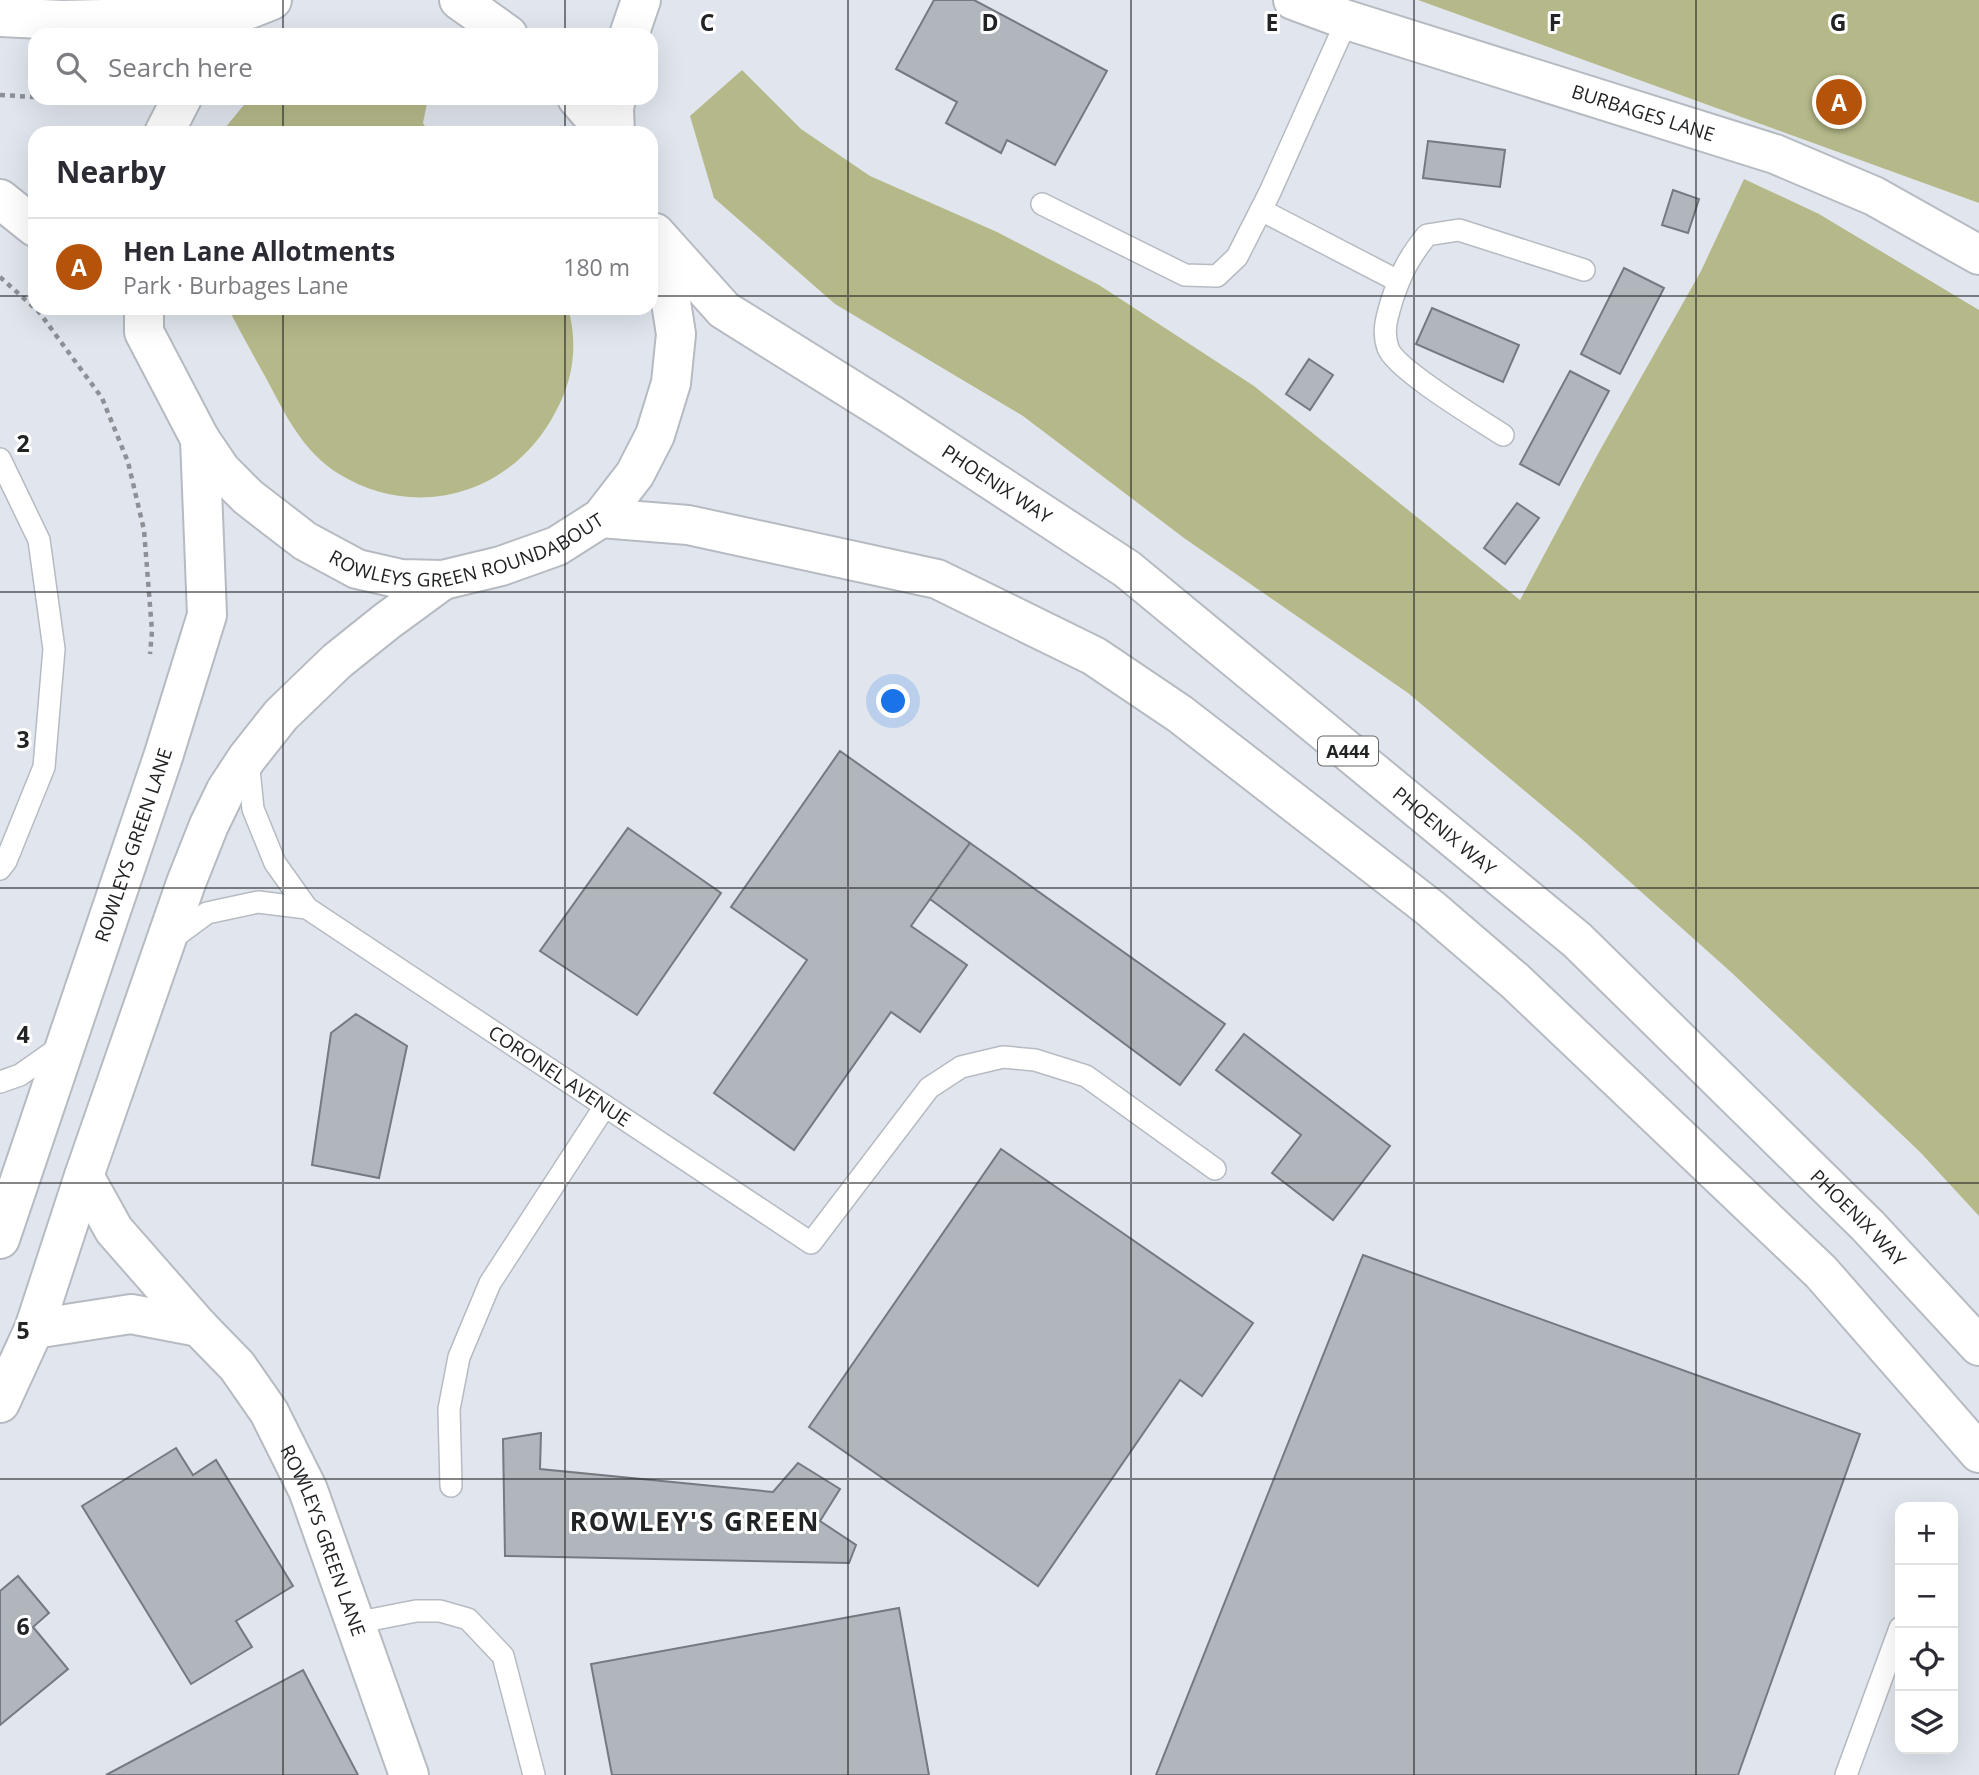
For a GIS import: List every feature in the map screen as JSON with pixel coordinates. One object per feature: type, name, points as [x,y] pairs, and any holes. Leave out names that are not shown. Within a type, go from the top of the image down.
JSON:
[{"type":"main road","points":[[0,17],[226,25],[272,0]]},
{"type":"main road","points":[[459,0],[498,28]]},
{"type":"main road","points":[[631,28],[641,0]]},
{"type":"main road","name":"BURBAGES LANE","points":[[1293,0],[1347,20],[1775,154],[1874,196],[1979,255]]},
{"type":"main road","points":[[168,126],[178,105]]},
{"type":"main road","points":[[583,105],[601,126]]},
{"type":"main road","points":[[614,105],[615,126]]},
{"type":"main road","points":[[0,199],[28,221]]},
{"type":"main road","name":"PHOENIX WAY","points":[[658,232],[724,310],[892,415],[1127,569],[1577,940],[1868,1226],[1979,1346]]},
{"type":"main road","name":"ROWLEYS GREEN ROUNDABOUT","points":[[137,316],[200,439],[221,470],[248,496],[306,541],[357,569],[401,579],[443,580],[501,566],[557,546],[601,518],[635,474],[655,436],[671,383],[676,334],[668,283],[658,245]]},
{"type":"main road","name":"ROWLEYS GREEN LANE","points":[[0,1239],[163,757],[207,615],[200,439]]},
{"type":"main road","points":[[601,518],[688,525],[937,579],[1094,656],[1158,699],[1430,908],[1515,981],[1821,1272],[1979,1453]]},
{"type":"main road","points":[[0,1403],[34,1329],[186,883],[226,790],[281,715],[337,661],[443,580]]},
{"type":"main road","name":"ROWLEYS GREEN LANE","points":[[84,1176],[114,1230],[237,1366],[269,1412],[308,1490],[409,1775]]},
{"type":"main road","points":[[34,1329],[131,1314],[199,1327]]},
{"type":"lane","points":[[1042,204],[1185,275],[1217,276],[1237,257],[1261,210],[1347,20]]},
{"type":"lane","points":[[1261,210],[1398,281]]},
{"type":"lane","points":[[1503,435],[1406,369],[1388,350],[1384,326],[1398,281],[1411,255],[1427,234],[1459,230],[1584,270]]},
{"type":"lane","points":[[0,459],[39,540],[54,649],[44,767],[6,861],[0,869]]},
{"type":"lane","name":"CORONEL AVENUE","points":[[247,758],[253,809],[275,863],[307,908],[811,1243],[929,1088],[961,1067],[1003,1057],[1035,1060],[1086,1076],[1215,1169]]},
{"type":"lane","name":"CORONEL AVENUE","points":[[164,945],[207,913],[258,902],[307,908]]},
{"type":"lane","points":[[0,1082],[20,1075],[69,1040]]},
{"type":"lane","points":[[451,1486],[449,1409],[459,1357],[490,1283],[605,1106]]},
{"type":"lane","points":[[355,1623],[416,1611],[440,1612],[468,1619],[503,1656],[534,1775]]},
{"type":"lane","points":[[1846,1775],[1895,1642]]},
{"type":"path","points":[[0,95],[28,97]]},
{"type":"path","points":[[0,277],[28,302]]},
{"type":"path","points":[[42,315],[102,398],[128,462],[144,530],[152,631],[149,657]]},
{"type":"green space","points":[[1418,0],[1979,0],[1979,203]]},
{"type":"green space","points":[[742,70],[801,129],[870,176],[997,232],[1099,285],[1254,386],[1520,600],[1599,452],[1701,271],[1744,179],[1819,214],[1979,310],[1979,1216],[1920,1152],[1732,973],[1582,839],[1408,693],[1184,538],[1023,416],[835,304],[714,198],[690,116]]},
{"type":"green space","points":[[427,105],[425,126],[227,126],[243,106]]},
{"type":"green space","points":[[232,315],[570,315],[573,335],[572,361],[567,386],[556,411],[538,439],[516,462],[490,479],[462,491],[432,497],[401,496],[370,489],[326,465],[305,443],[288,418]]},
{"type":"building","points":[[934,0],[974,0],[1107,71],[1055,165],[1007,140],[1001,153],[946,123],[957,102],[896,69]]},
{"type":"building","points":[[1428,141],[1505,150],[1500,187],[1423,178]]},
{"type":"building","points":[[1673,190],[1699,199],[1688,233],[1662,225]]},
{"type":"building","points":[[1624,268],[1664,288],[1620,374],[1581,354]]},
{"type":"building","points":[[1432,308],[1519,345],[1503,382],[1416,344]]},
{"type":"building","points":[[1309,359],[1333,375],[1310,410],[1286,394]]},
{"type":"building","points":[[1570,371],[1609,391],[1559,485],[1520,464]]},
{"type":"building","points":[[1517,503],[1539,518],[1505,564],[1484,548]]},
{"type":"building","points":[[840,751],[970,843],[911,926],[967,965],[920,1032],[891,1012],[794,1150],[714,1093],[807,960],[731,907]]},
{"type":"building","points":[[628,828],[721,893],[637,1015],[540,951]]},
{"type":"building","points":[[970,843],[1225,1024],[1180,1085],[930,899]]},
{"type":"building","points":[[356,1014],[407,1046],[379,1178],[312,1165],[331,1033]]},
{"type":"building","points":[[1244,1034],[1390,1146],[1333,1220],[1272,1173],[1301,1135],[1216,1070]]},
{"type":"building","points":[[1001,1149],[1253,1323],[1202,1396],[1180,1380],[1038,1586],[809,1427]]},
{"type":"building","points":[[1363,1255],[1860,1434],[1738,1775],[1156,1775]]},
{"type":"building","points":[[541,1433],[540,1469],[773,1492],[798,1463],[840,1489],[820,1521],[856,1545],[849,1563],[505,1556],[503,1439]]},
{"type":"building","points":[[176,1448],[193,1475],[216,1460],[293,1586],[236,1621],[252,1647],[191,1684],[82,1506]]},
{"type":"building","points":[[18,1576],[49,1613],[33,1627],[68,1669],[0,1725],[0,1591]]},
{"type":"building","points":[[899,1608],[929,1775],[612,1775],[591,1664]]},
{"type":"building","points":[[303,1670],[358,1775],[106,1775]]},
{"type":"place","name":"Hen Lane Allotments","points":[[1839,102]]},
{"type":"district","name":"ROWLEY'S GREEN","points":[[695,1521]]}]
